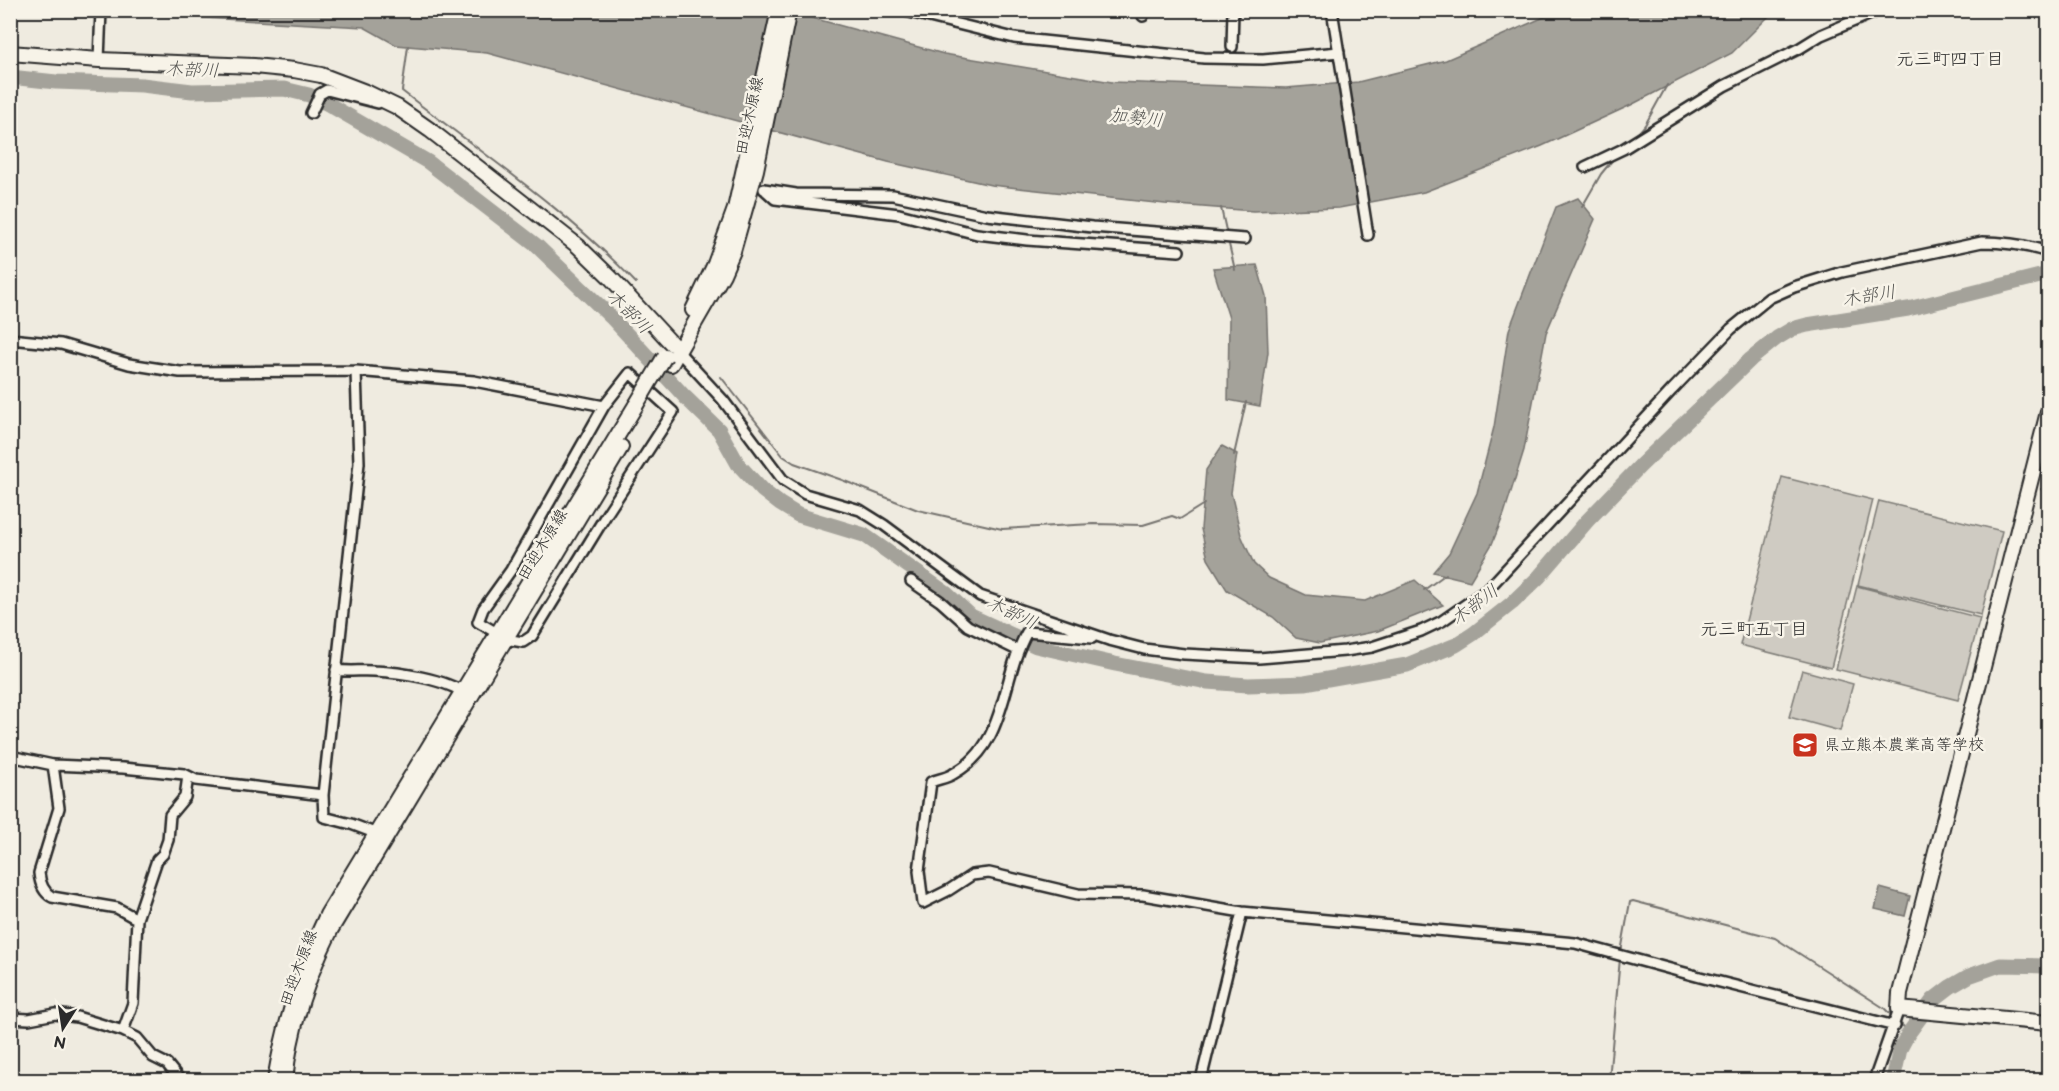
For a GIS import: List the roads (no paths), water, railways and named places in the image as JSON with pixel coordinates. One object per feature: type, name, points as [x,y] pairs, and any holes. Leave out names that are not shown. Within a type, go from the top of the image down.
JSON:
[{"type":"main road","name":"田迎木原線","points":[[758,136],[779,10]]},
{"type":"main road","name":"田迎木原線","points":[[275,1080],[296,990],[311,948],[327,915],[380,835],[672,354],[726,236],[758,136],[789,10]]},
{"type":"main road","points":[[10,53],[98,54],[294,70],[321,75],[369,93],[397,107],[430,130],[578,246],[611,278],[672,354]]},
{"type":"main road","points":[[2049,412],[2046,437],[1900,993],[1905,1009],[2049,1023]]},
{"type":"main road","name":"田迎木原線","points":[[285,1080],[298,1016],[322,946],[358,881],[380,835]]},
{"type":"street","points":[[98,54],[101,10]]},
{"type":"street","points":[[901,10],[1014,38],[1204,58],[1263,59],[1339,52]]},
{"type":"street","points":[[1232,47],[1233,10]]},
{"type":"street","points":[[1332,10],[1368,235]]},
{"type":"street","points":[[1585,167],[1623,149],[1724,86],[1800,48],[1821,34],[1880,10]]},
{"type":"street","points":[[311,112],[320,94],[327,90],[397,107]]},
{"type":"street","points":[[1179,251],[1060,243],[977,234],[899,214],[775,199],[764,189],[796,194],[893,195],[987,215],[1245,239]]},
{"type":"street","points":[[672,354],[723,400],[783,480],[805,494],[860,510],[980,596],[1109,640],[1154,650],[1259,658],[1372,647],[1422,631],[1442,621],[1488,589],[1737,323],[1769,298],[1794,287],[1842,272],[1982,242],[2026,245],[2049,252]]},
{"type":"street","points":[[10,339],[61,344],[129,364],[180,372],[356,371],[474,381],[604,406]]},
{"type":"street","points":[[356,371],[359,463],[323,795],[324,817],[380,835]]},
{"type":"street","points":[[630,373],[673,412],[532,636],[523,642],[500,638],[478,622],[483,609],[511,570],[604,406],[630,373]]},
{"type":"street","points":[[911,581],[940,601],[968,626],[1018,648]]},
{"type":"street","points":[[1109,640],[1027,632],[1018,648],[1004,701],[988,742],[976,756],[953,774],[931,782],[919,871],[923,903],[972,875],[989,873],[1078,894],[1143,895],[1242,912],[1575,943],[1894,1026]]},
{"type":"street","points":[[336,670],[372,670],[399,674],[436,681],[466,694]]},
{"type":"street","points":[[10,756],[53,765],[123,768],[184,774],[196,780],[323,795]]},
{"type":"street","points":[[53,765],[59,808],[39,873],[40,883],[46,893],[52,897],[117,908],[137,918]]},
{"type":"street","points":[[123,1031],[133,1003],[137,918],[157,860],[163,854],[168,840],[170,816],[185,797],[188,776]]},
{"type":"street","points":[[1201,1080],[1242,912]]},
{"type":"street","points":[[1874,1080],[1894,1026],[1905,1009]]},
{"type":"street","points":[[10,1018],[28,1019],[55,1014],[77,1017],[123,1031],[138,1038],[153,1057],[167,1064],[180,1080]]},
{"type":"water","name":"加勢川","points":[[79,11],[787,11],[944,54],[1112,82],[1286,88],[1358,82],[1446,60],[1558,11],[1774,11],[1732,53],[1631,105],[1542,146],[1424,192],[1339,208],[1253,211],[991,185],[888,162],[487,53],[396,45],[364,27]]},
{"type":"water","points":[[1578,198],[1595,219],[1546,333],[1524,450],[1504,514],[1492,544],[1470,581],[1433,572],[1449,553],[1477,493],[1494,427],[1509,330],[1556,207]]},
{"type":"water","points":[[1257,265],[1266,296],[1268,352],[1260,406],[1228,400],[1229,318],[1213,268]]},
{"type":"water","points":[[1222,446],[1237,454],[1231,493],[1241,535],[1254,564],[1269,578],[1306,595],[1365,601],[1415,580],[1443,605],[1378,631],[1320,643],[1296,638],[1273,617],[1227,590],[1208,559],[1201,529],[1206,470]]},
{"type":"water","points":[[1880,888],[1910,896],[1905,916],[1875,909]]},
{"type":"waterway","points":[[408,46],[402,91],[553,207],[582,231],[636,283]]},
{"type":"waterway","name":"木部川","points":[[10,77],[56,82],[142,85],[192,91],[284,89],[309,95],[328,104],[428,162],[537,246],[611,317],[719,430],[738,464],[762,490],[780,504],[798,515],[864,535],[946,593],[971,616],[1036,646],[1207,682],[1248,685],[1305,683],[1407,665],[1456,645],[1512,603],[1539,577],[1587,521],[1641,465],[1751,359],[1777,338],[1792,329],[1807,325],[1908,309],[2048,274]]},
{"type":"waterway","points":[[1634,138],[1645,125],[1667,85]]},
{"type":"waterway","points":[[1582,207],[1601,174],[1615,157]]},
{"type":"waterway","points":[[1221,208],[1227,235]]},
{"type":"waterway","points":[[1228,240],[1235,270]]},
{"type":"waterway","points":[[721,377],[783,456],[794,463],[918,510],[1002,529],[1093,524],[1143,525],[1172,516],[1180,519],[1204,504]]},
{"type":"waterway","points":[[1234,455],[1246,402]]},
{"type":"waterway","points":[[2041,489],[2048,498]]},
{"type":"waterway","points":[[1424,590],[1446,574]]},
{"type":"waterway","points":[[1621,952],[1630,902],[1633,901],[1775,938],[1884,1008],[1892,1016]]},
{"type":"waterway","points":[[1609,1080],[1620,958]]},
{"type":"waterway","points":[[1893,1080],[1900,1049],[1908,1034],[1933,1000],[1950,987],[1969,976],[2000,965],[2048,966]]},
{"type":"waterway","points":[[1899,1022],[1910,1033],[1908,1034]]},
{"type":"tunnel","points":[[732,180],[764,189]]},
{"type":"place","name":"県立熊本農業高等学校","points":[[1805,745]]},
{"type":"district","name":"元三町四丁目","points":[[1950,59]]},
{"type":"district","name":"元三町五丁目","points":[[1754,629]]}]
